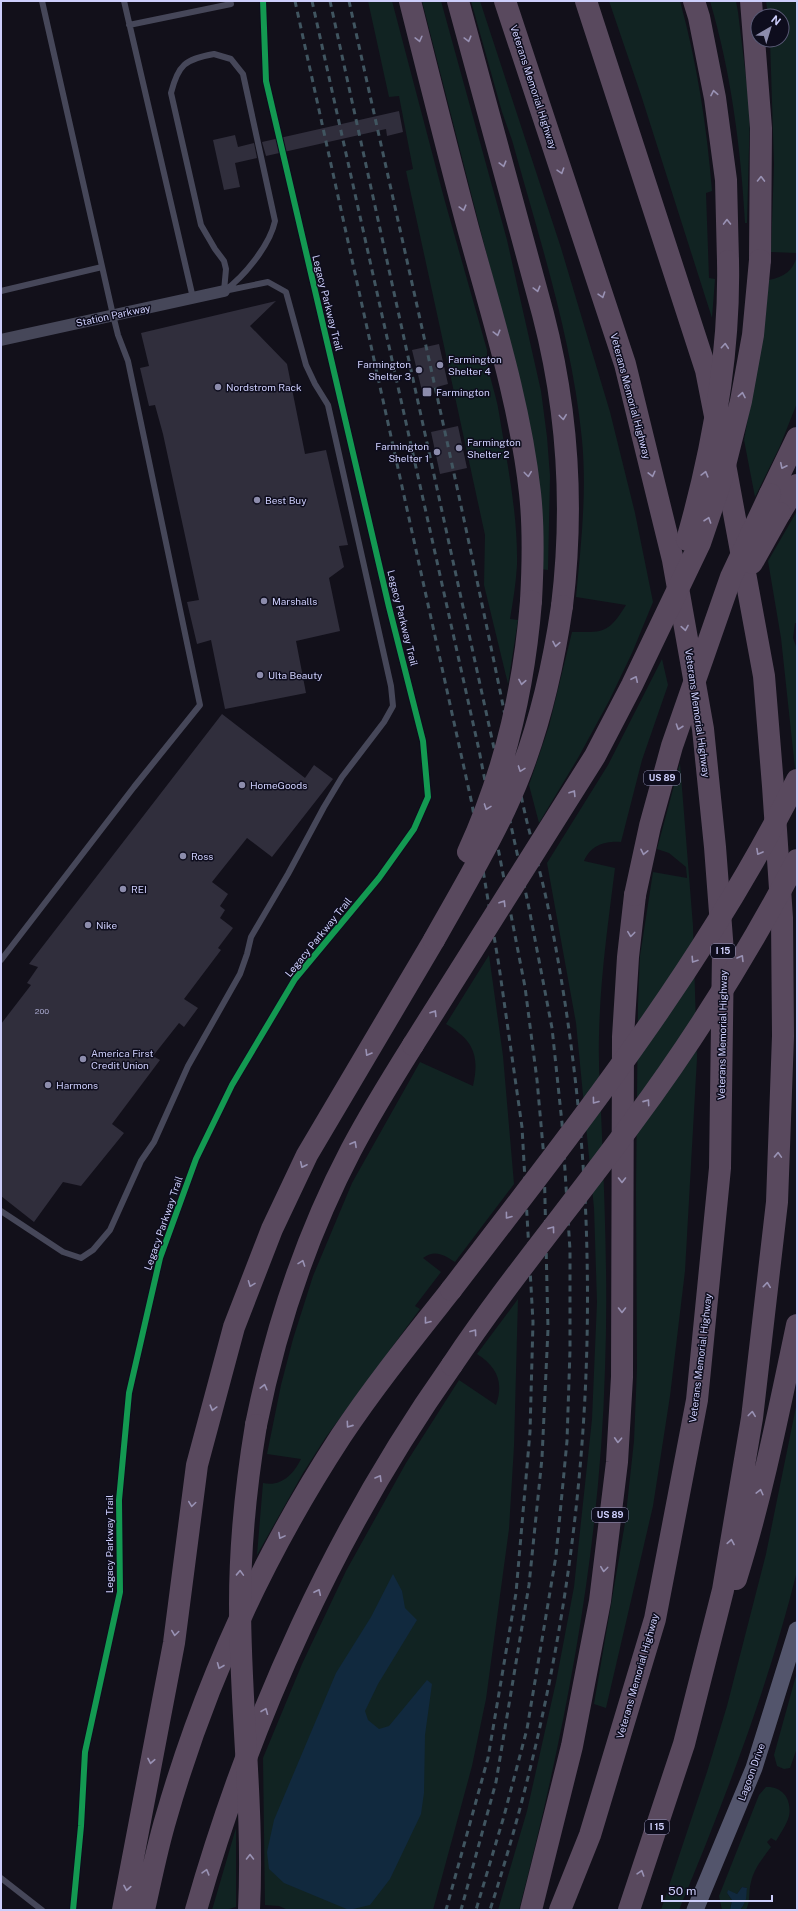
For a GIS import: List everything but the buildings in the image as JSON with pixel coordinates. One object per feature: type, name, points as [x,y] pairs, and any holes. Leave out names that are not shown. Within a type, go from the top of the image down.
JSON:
[{"type":"highway","points":[[410,1],[452,170],[505,362],[516,411],[530,495],[533,563],[531,601],[523,676],[505,755],[486,809],[462,864],[434,940]]},
{"type":"highway","points":[[123,1910],[174,1643],[198,1465],[234,1326],[272,1229],[308,1155],[434,940],[493,833],[515,784],[543,701],[554,654],[562,606],[568,547],[568,480],[564,419],[556,366],[536,285],[458,1]]},
{"type":"highway","name":"Veterans Memorial Highway","points":[[505,1],[625,364],[673,560],[703,729],[715,847],[723,952],[720,1168],[697,1400],[655,1619],[590,1835],[560,1910]]},
{"type":"highway","name":"I 15","points":[[586,1],[706,370],[764,676],[782,918],[783,1036],[776,1202],[752,1418],[723,1590],[684,1744],[629,1910]]},
{"type":"highway","points":[[669,606],[708,462],[717,408],[726,328],[728,261],[726,180],[716,106],[699,17],[694,1]]},
{"type":"highway","points":[[249,1910],[250,1847],[240,1604],[245,1507],[256,1426],[281,1322],[317,1222],[351,1151],[413,1046],[595,756],[624,702],[700,543],[722,481],[735,428],[749,358],[760,260],[761,128],[751,1]]},
{"type":"highway","points":[[701,664],[731,577],[797,438]]},
{"type":"highway","name":"US 89","points":[[531,1910],[572,1746],[583,1693],[600,1601],[617,1462],[622,1377],[623,1037],[628,957],[635,895],[662,780],[701,664],[742,581],[797,485]]},
{"type":"highway","points":[[144,1910],[166,1818],[188,1747],[233,1634],[260,1575],[300,1502],[342,1435],[383,1378],[637,1044],[695,958],[744,879],[797,780]]},
{"type":"highway","points":[[196,1910],[211,1855],[244,1764],[285,1663],[320,1588],[370,1493],[409,1429],[452,1364],[633,1122],[678,1058],[735,969],[797,860]]},
{"type":"highway","points":[[684,1744],[748,1543],[778,1419],[797,1325]]},
{"type":"street","name":"Station Parkway","points":[[1,340],[224,291]]},
{"type":"street","name":"Lagoon Drive","points":[[695,1910],[754,1768],[797,1630]]},
{"type":"lane","points":[[1,960],[134,787],[200,705],[128,361],[118,335],[113,315],[42,1]]},
{"type":"lane","points":[[124,1],[193,298]]},
{"type":"lane","points":[[129,25],[231,4],[230,1]]},
{"type":"lane","points":[[214,54],[231,59],[243,74],[275,221],[273,230],[258,255],[233,285],[224,291],[226,269],[224,261],[215,249],[202,225],[170,93],[174,78],[182,66],[195,58],[214,54]]},
{"type":"lane","points":[[1,291],[102,267]]},
{"type":"lane","points":[[1,1211],[63,1252],[81,1258],[93,1250],[110,1230],[141,1161],[154,1142],[188,1066],[240,974],[251,937],[342,777],[384,722],[393,706],[388,671],[328,405],[314,384],[306,365],[286,292],[268,282],[224,291]]},
{"type":"lane","points":[[1,1878],[42,1910]]},
{"type":"shaded area","points":[[368,1],[392,1],[444,198],[487,350],[488,366],[498,405],[516,527],[517,565],[510,619],[518,620],[508,684],[484,585],[485,535],[406,171],[413,169],[399,96],[389,97]]},
{"type":"shaded area","points":[[422,1],[441,1],[507,240],[541,391],[550,476],[548,570],[541,569],[495,287]]},
{"type":"shaded area","points":[[471,1],[480,1],[561,248],[610,412],[635,513],[653,602],[632,653],[609,701],[578,758],[539,823],[529,785],[549,726],[572,632],[591,632],[604,629],[614,621],[626,605],[576,597],[583,518],[584,479],[582,440],[571,363],[563,326],[543,251]]},
{"type":"shaded area","points":[[609,1],[680,1],[696,71],[710,167],[712,191],[706,193],[709,278],[715,279],[712,318],[641,95]]},
{"type":"shaded area","points":[[710,1],[736,1],[738,12],[750,110],[747,223],[745,223],[741,167],[734,111],[724,55]]},
{"type":"shaded area","points":[[766,1],[797,1],[797,253],[771,252],[774,164],[770,48],[790,48],[790,8],[767,8]]},
{"type":"shaded area","points":[[797,256],[797,403],[780,446],[755,497],[744,440],[764,329],[769,280],[779,277],[787,272],[793,266]]},
{"type":"shaded area","points":[[797,511],[797,623],[795,623],[793,638],[797,649],[797,787],[781,638],[768,561]]},
{"type":"shaded area","points":[[662,659],[668,685],[642,760],[621,842],[609,842],[599,845],[590,851],[584,861],[615,868],[603,973],[599,1036],[606,1282],[606,1340],[602,1438],[588,1574],[565,1709],[551,1777],[519,1910],[498,1910],[527,1811],[556,1682],[574,1587],[592,1419],[597,1302],[594,1208],[576,1023],[547,863],[608,765]]},
{"type":"shaded area","points":[[680,763],[693,926],[697,1058],[685,1271],[670,1396],[653,1506],[606,1708],[594,1704],[625,1523],[634,1441],[637,1368],[636,1190],[640,956],[653,872],[687,878],[686,867],[669,853],[657,849]]},
{"type":"shaded area","points":[[489,955],[503,1056],[514,1184],[455,1262],[443,1255],[435,1253],[427,1255],[423,1258],[441,1272],[415,1306],[420,1309],[326,1437],[303,1473],[257,1555],[263,1483],[275,1483],[286,1478],[298,1465],[301,1459],[267,1454],[281,1385],[293,1339],[313,1276],[352,1183],[420,1062],[473,1086],[476,1065],[472,1049],[463,1036],[446,1024]]},
{"type":"shaded area","points":[[518,1299],[514,1446],[509,1529],[486,1699],[472,1766],[433,1910],[288,1910],[279,1906],[265,1905],[263,1758],[302,1664],[346,1571],[406,1463],[459,1380],[496,1405],[499,1389],[497,1376],[490,1364],[477,1354]]},
{"type":"shaded area","points":[[797,1402],[797,1571],[773,1658],[713,1827],[679,1910],[661,1910],[707,1772],[727,1706],[766,1554]]},
{"type":"shaded area","points":[[797,1672],[797,1748],[790,1768],[784,1769],[777,1766],[774,1755]]},
{"type":"shaded area","points":[[766,1787],[777,1789],[785,1795],[788,1800],[790,1810],[788,1819],[776,1841],[771,1838],[767,1842],[771,1847],[759,1863],[752,1877],[746,1910],[740,1910],[744,1902],[747,1888],[742,1887],[737,1894],[728,1891],[727,1893],[732,1900],[730,1910],[722,1910],[719,1896],[759,1795]]},
{"type":"shaded area","points":[[236,1828],[236,1907],[225,1910],[212,1910]]},
{"type":"water","points":[[393,1574],[402,1591],[405,1608],[417,1620],[378,1684],[365,1711],[368,1720],[379,1729],[389,1726],[427,1680],[432,1684],[425,1735],[424,1793],[421,1814],[390,1879],[370,1905],[349,1910],[284,1883],[269,1869],[267,1852],[274,1820],[336,1673],[371,1617]]},
{"type":"water","points":[[742,1887],[747,1888],[746,1899],[743,1906],[740,1910],[730,1910],[732,1900],[727,1893],[728,1890],[737,1894]]},
{"type":"railway","points":[[295,1],[472,804],[499,966],[522,1127],[533,1322],[530,1432],[516,1593],[488,1758],[446,1910]]},
{"type":"railway","points":[[312,1],[479,750],[525,987],[537,1080],[544,1158],[548,1329],[542,1458],[529,1585],[496,1782],[461,1910]]},
{"type":"railway","points":[[330,1],[528,903],[552,1028],[562,1123],[570,1250],[570,1350],[567,1441],[556,1556],[527,1729],[504,1816],[476,1910]]},
{"type":"railway","points":[[349,1],[452,466],[527,822],[548,907],[564,993],[580,1125],[586,1212],[587,1339],[584,1422],[576,1505],[566,1587],[552,1669],[535,1750],[514,1831],[490,1910]]},
{"type":"cycle path","name":"Legacy Parkway Trail","points":[[73,1910],[81,1826],[85,1752],[120,1592],[119,1500],[129,1393],[160,1258],[196,1159],[232,1085],[295,979],[379,878],[414,829],[428,797],[423,741],[389,607],[266,81],[263,1]]},
{"type":"place","name":"Farmington Shelter 4","points":[[440,365]]},
{"type":"place","name":"Farmington Shelter 3","points":[[419,370]]},
{"type":"place","name":"Nordstrom Rack","points":[[218,387]]},
{"type":"place","name":"Farmington","points":[[427,392]]},
{"type":"place","name":"Farmington Shelter 2","points":[[459,448]]},
{"type":"place","name":"Farmington Shelter 1","points":[[437,452]]},
{"type":"place","name":"Best Buy","points":[[257,500]]},
{"type":"place","name":"Marshalls","points":[[264,601]]},
{"type":"place","name":"Ulta Beauty","points":[[260,675]]},
{"type":"place","name":"HomeGoods","points":[[242,785]]},
{"type":"place","name":"Ross","points":[[183,856]]},
{"type":"place","name":"REI","points":[[123,889]]},
{"type":"place","name":"Nike","points":[[88,925]]},
{"type":"place","name":"America First Credit Union","points":[[83,1059]]},
{"type":"place","name":"Harmons","points":[[48,1085]]}]
